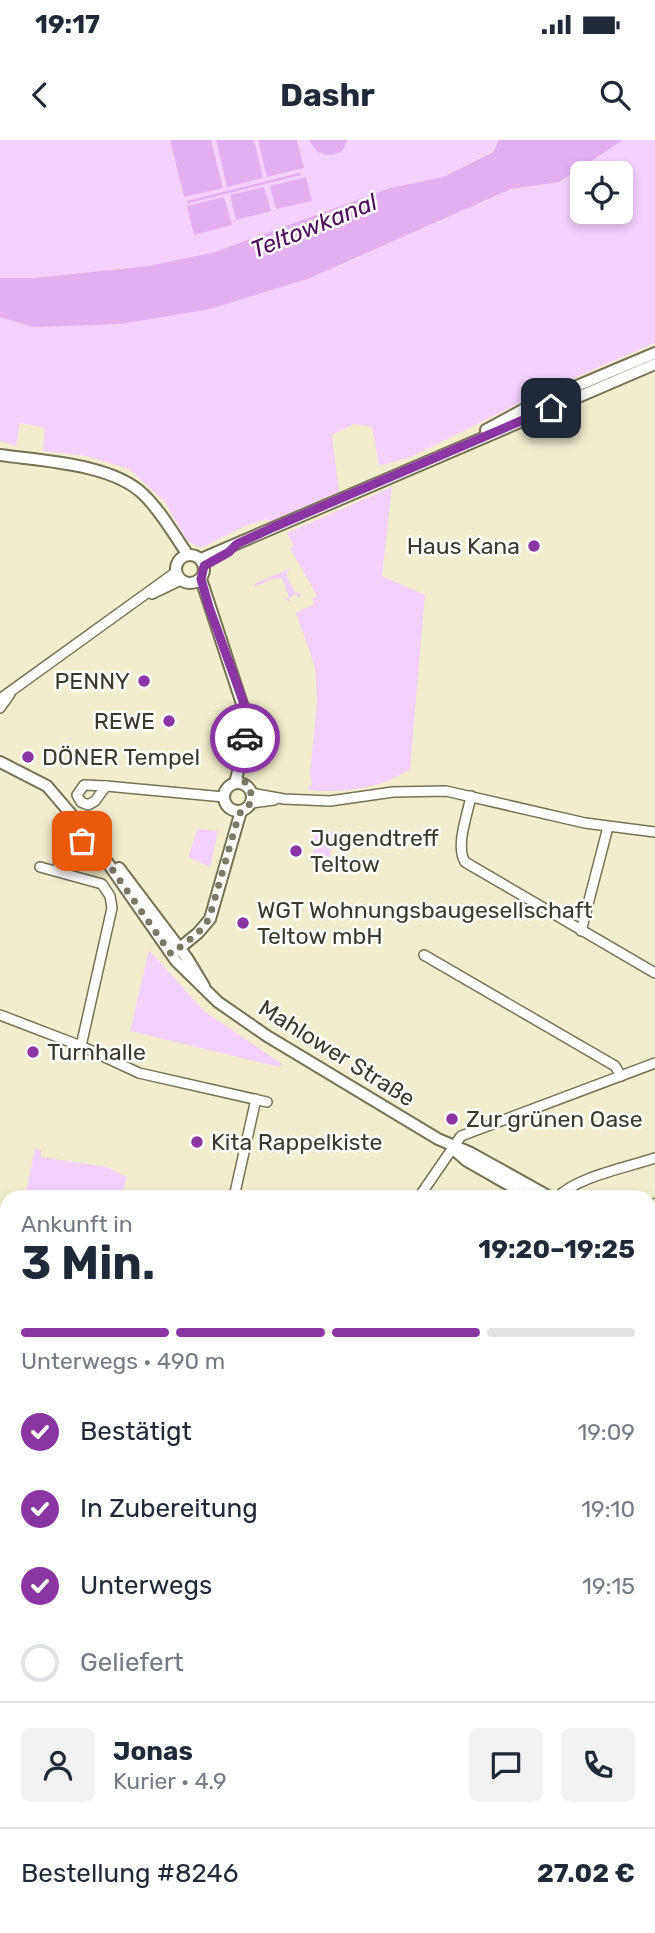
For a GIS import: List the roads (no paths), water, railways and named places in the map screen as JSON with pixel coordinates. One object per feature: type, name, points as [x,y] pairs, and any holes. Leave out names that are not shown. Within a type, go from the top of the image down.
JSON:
[{"type":"main road","points":[[460,446],[532,405],[655,353]]},
{"type":"main road","points":[[187,579],[203,562],[229,552],[234,545],[655,364]]},
{"type":"main road","points":[[0,453],[100,471],[122,479],[145,496],[184,557],[187,579],[209,607],[243,701],[246,727],[243,752],[246,791],[236,811],[209,919],[198,933],[175,951]]},
{"type":"main road","points":[[184,557],[203,562]]},
{"type":"main road","name":"Mahlower Straße","points":[[0,762],[47,786],[119,869],[175,951],[205,988],[235,1015],[518,1190]]},
{"type":"main road","points":[[236,811],[223,797],[227,788],[246,791]]},
{"type":"main road","name":"Mahlower Straße","points":[[451,1147],[471,1153],[537,1190]]},
{"type":"street","points":[[0,699],[141,598],[187,579]]},
{"type":"street","points":[[0,708],[11,692]]},
{"type":"street","points":[[106,786],[223,797]]},
{"type":"street","points":[[246,791],[284,799],[337,801],[393,792],[432,790],[471,796],[608,827],[655,832]]},
{"type":"street","points":[[471,796],[462,845],[462,857],[466,862],[582,931],[654,969]]},
{"type":"street","points":[[582,931],[608,827]]},
{"type":"street","points":[[58,871],[58,860],[89,836]]},
{"type":"street","points":[[40,867],[102,884],[110,896],[112,908],[81,1046]]},
{"type":"street","points":[[424,955],[615,1066],[621,1076]]},
{"type":"street","points":[[0,1016],[81,1046],[139,1073],[267,1102]]},
{"type":"street","points":[[423,1190],[451,1147],[466,1133],[655,1063]]},
{"type":"street","points":[[236,1190],[256,1099]]},
{"type":"street","points":[[567,1190],[655,1158]]},
{"type":"water","points":[[170,140],[211,140],[223,188],[184,197]]},
{"type":"water","points":[[216,140],[254,140],[263,178],[227,187]]},
{"type":"water","points":[[258,140],[297,140],[304,168],[267,177]]},
{"type":"water","points":[[309,140],[348,140],[342,151],[327,155],[315,149]]},
{"type":"water","name":"Teltowkanal","points":[[499,140],[623,140],[591,161],[570,161],[570,175],[559,182],[511,189],[310,278],[210,309],[120,324],[33,327],[0,317],[0,278],[34,278],[149,266],[215,252],[390,188],[443,177],[493,152]]},
{"type":"water","points":[[306,177],[312,201],[276,209],[270,186]]},
{"type":"water","points":[[264,187],[271,211],[236,220],[230,195]]},
{"type":"water","points":[[224,197],[232,225],[194,235],[187,206]]},
{"type":"waterway","points":[[188,202],[300,174]]},
{"type":"place","name":"Haus Kana","points":[[534,546]]},
{"type":"place","name":"PENNY","points":[[144,681]]},
{"type":"place","name":"REWE","points":[[169,721]]},
{"type":"place","name":"DÖNER Tempel","points":[[28,757]]},
{"type":"place","name":"Jugendtreff Teltow","points":[[296,851]]},
{"type":"place","name":"WGT Wohnungsbaugesellschaft Teltow mbH","points":[[243,923]]},
{"type":"place","name":"Turnhalle","points":[[33,1052]]},
{"type":"place","name":"Zur grünen Oase","points":[[452,1119]]},
{"type":"place","name":"Kita Rappelkiste","points":[[197,1142]]}]
